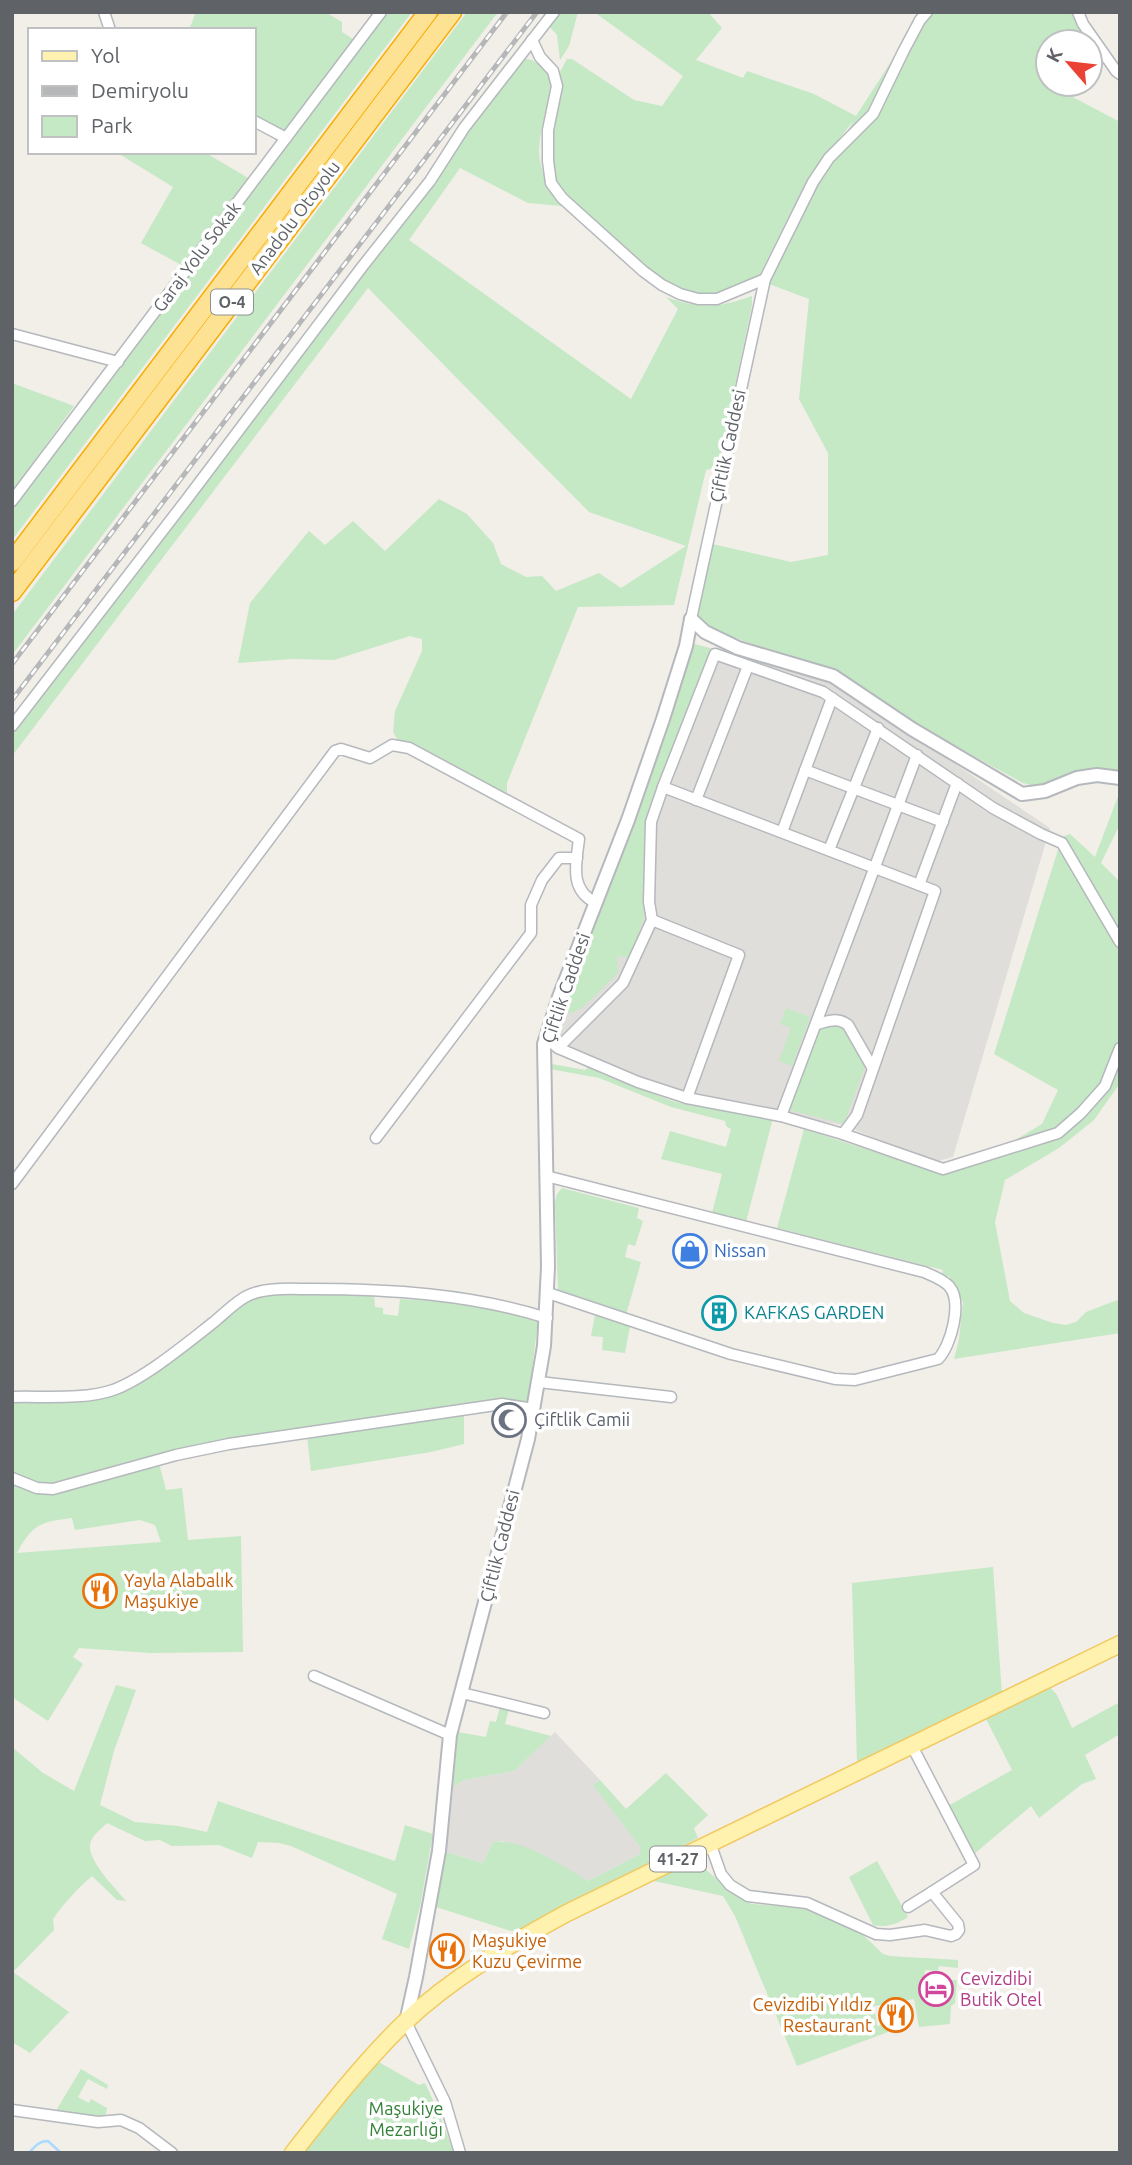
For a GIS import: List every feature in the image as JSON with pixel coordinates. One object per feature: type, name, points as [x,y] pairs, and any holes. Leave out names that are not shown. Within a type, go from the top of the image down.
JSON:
[{"type":"highway","name":"Anadolu Otoyolu","points":[[12,562],[428,12]]},
{"type":"highway","name":"Anadolu Otoyolu","points":[[12,592],[452,12]]},
{"type":"main road","name":"41-27","points":[[293,2153],[363,2066],[406,2022],[461,1977],[526,1935],[1120,1644]]},
{"type":"street","name":"Garaj Yolu Sokak","points":[[12,500],[381,12]]},
{"type":"street","points":[[12,726],[430,181],[464,128],[554,12]]},
{"type":"street","name":"Çiftlik Caddesi","points":[[406,2022],[439,1851],[450,1735],[528,1439],[539,1382],[548,1293],[544,1044],[663,719],[686,646],[765,279],[813,181],[829,158],[873,114],[903,52],[927,12]]},
{"type":"street","points":[[1078,12],[1083,24],[1120,74]]},
{"type":"street","points":[[532,40],[540,57],[553,71],[557,86],[548,130],[548,161],[551,183],[562,198],[643,271],[680,295],[717,299],[765,279]]},
{"type":"street","points":[[256,122],[286,138]]},
{"type":"street","points":[[12,334],[118,362]]},
{"type":"street","points":[[691,619],[705,632],[738,648],[833,676],[912,729],[1022,793],[1045,791],[1077,778],[1097,775],[1120,778]]},
{"type":"street","points":[[558,1048],[623,983],[652,920],[649,902],[651,822],[715,654],[823,692],[993,808],[1062,843],[1120,942]]},
{"type":"street","points":[[696,800],[748,666]]},
{"type":"street","points":[[782,832],[832,698]]},
{"type":"street","points":[[829,850],[878,728]]},
{"type":"street","points":[[12,1184],[335,751],[341,749],[370,758],[393,745],[408,748],[579,839],[576,882],[585,898],[596,903]]},
{"type":"street","points":[[781,1116],[917,755]]},
{"type":"street","points":[[805,770],[943,822]]},
{"type":"street","points":[[919,885],[957,783]]},
{"type":"street","points":[[663,787],[935,891],[857,1115],[843,1134]]},
{"type":"street","points":[[376,1138],[531,933],[531,905],[542,880],[559,858],[577,858]]},
{"type":"street","points":[[652,920],[739,955],[687,1098]]},
{"type":"street","points":[[817,1024],[842,1020],[848,1025],[872,1068]]},
{"type":"street","points":[[546,1038],[558,1048],[638,1082],[687,1098],[781,1116],[843,1134],[943,1169],[1058,1133],[1081,1113],[1105,1086],[1120,1048]]},
{"type":"street","points":[[546,1176],[924,1272],[952,1290],[953,1333],[945,1352],[938,1359],[855,1380],[821,1376],[731,1354],[548,1293]]},
{"type":"street","points":[[12,1397],[111,1391],[137,1379],[238,1301],[260,1291],[335,1289],[450,1296],[494,1303],[547,1318]]},
{"type":"street","points":[[539,1382],[671,1397]]},
{"type":"street","points":[[12,1478],[37,1488],[53,1489],[176,1455],[229,1444],[502,1404],[534,1409]]},
{"type":"street","points":[[314,1676],[450,1735]]},
{"type":"street","points":[[461,1693],[544,1713]]},
{"type":"street","points":[[908,1907],[974,1865],[912,1746]]},
{"type":"street","points":[[710,1843],[721,1874],[742,1894],[807,1903],[876,1934],[890,1935],[925,1930],[951,1936],[956,1934],[959,1930],[958,1924],[932,1892]]},
{"type":"street","points":[[406,2022],[445,2102],[460,2153]]},
{"type":"street","points":[[12,2109],[98,2122],[121,2120],[139,2128],[172,2153]]},
{"type":"shaded area","points":[[694,644],[832,681],[1050,828],[953,1157],[935,1162],[842,1125],[709,1103],[611,1068],[550,1039]]},
{"type":"shaded area","points":[[555,1732],[600,1780],[594,1785],[640,1847],[640,1854],[588,1881],[540,1854],[503,1841],[493,1842],[483,1863],[446,1852],[453,1787],[464,1780],[514,1771]]},
{"type":"green space","points":[[196,12],[325,12],[342,22],[342,32],[353,39],[309,105],[277,137],[256,127],[256,28],[190,28]]},
{"type":"green space","points":[[385,12],[412,12],[12,540],[12,505]]},
{"type":"green space","points":[[467,12],[498,12],[12,655],[12,615]]},
{"type":"green space","points":[[560,12],[578,12],[569,46],[560,60],[557,35],[548,25]]},
{"type":"green space","points":[[594,12],[708,12],[722,28],[696,60],[743,78],[747,71],[814,94],[856,116],[923,12],[1071,12],[1079,28],[1034,28],[1034,98],[1075,98],[1120,122],[1120,776],[1041,788],[1023,783],[933,734],[829,670],[709,629],[700,620],[697,611],[708,543],[791,562],[828,555],[828,453],[799,399],[809,299],[769,284],[776,261],[854,120],[806,182],[760,274],[743,286],[711,298],[688,294],[646,271],[568,196],[555,181],[551,163],[562,81],[560,72],[567,59],[572,59],[634,100],[662,106],[683,76]]},
{"type":"green space","points":[[523,58],[532,60],[551,73],[539,151],[543,173],[562,206],[528,203],[460,168],[409,240],[631,399],[678,309],[666,297],[689,304],[709,306],[752,296],[718,467],[706,470],[674,605],[578,607],[507,783],[507,794],[501,800],[402,748],[393,732],[395,711],[422,651],[422,639],[410,636],[334,660],[291,659],[238,663],[250,603],[309,531],[325,545],[353,521],[385,551],[439,499],[467,514],[493,543],[501,564],[526,577],[542,576],[556,591],[599,573],[621,588],[686,546],[589,512],[368,288],[12,756],[12,731],[394,231],[436,184],[449,154]]},
{"type":"green space","points":[[119,154],[207,154],[250,179],[185,267],[141,243],[173,187]]},
{"type":"green space","points":[[12,383],[74,406],[12,492]]},
{"type":"green space","points":[[694,644],[713,649],[646,821],[643,871],[645,914],[630,958],[617,956],[618,973],[584,1006],[572,1013],[556,1010]]},
{"type":"green space","points":[[1120,791],[1120,824],[1101,863],[1120,882],[1120,1083],[1094,1120],[1059,1148],[1005,1180],[995,1222],[1010,1301],[1024,1313],[1066,1325],[1076,1322],[1086,1312],[1120,1299],[1120,1333],[954,1359],[963,1302],[949,1276],[942,1275],[943,1270],[777,1228],[804,1129],[930,1170],[948,1171],[1017,1139],[1042,1124],[1058,1090],[994,1054],[1062,837],[1070,834],[1095,857]]},
{"type":"green space","points":[[786,1008],[810,1017],[792,1066],[779,1061],[791,1028],[780,1024]]},
{"type":"green space","points":[[827,1024],[842,1024],[860,1050],[865,1066],[844,1124],[789,1110],[817,1030]]},
{"type":"green space","points":[[589,1063],[602,1074],[675,1102],[773,1118],[746,1222],[712,1213],[722,1174],[661,1159],[670,1131],[726,1147],[731,1129],[726,1126],[725,1121],[671,1107],[599,1078],[550,1069],[551,1064],[586,1070]]},
{"type":"green space","points":[[562,1188],[639,1208],[637,1218],[643,1221],[635,1246],[628,1244],[625,1257],[641,1262],[626,1315],[558,1292],[555,1202]]},
{"type":"green space","points":[[264,1293],[374,1294],[375,1307],[383,1308],[383,1314],[398,1316],[400,1299],[483,1304],[538,1320],[528,1404],[237,1438],[173,1451],[50,1485],[12,1474],[12,1400],[110,1395],[240,1303]]},
{"type":"green space","points":[[595,1315],[630,1326],[625,1353],[602,1350],[603,1337],[591,1336]]},
{"type":"green space","points":[[464,1415],[464,1444],[431,1452],[311,1471],[307,1437]]},
{"type":"green space","points":[[159,1463],[166,1490],[182,1488],[188,1540],[241,1536],[243,1652],[150,1653],[79,1648],[73,1657],[83,1664],[48,1721],[12,1697],[12,1483],[50,1494]],"holes":[[[72,1518],[75,1530],[140,1520],[155,1525],[161,1542],[17,1553],[28,1535],[45,1523]]]},
{"type":"green space","points":[[993,1567],[1002,1695],[857,1764],[852,1583]]},
{"type":"green space","points":[[116,1685],[136,1690],[114,1751],[100,1805],[135,1822],[207,1832],[218,1801],[395,1861],[405,1825],[433,1834],[409,1949],[382,1939],[397,1894],[291,1846],[258,1842],[252,1858],[219,1845],[172,1846],[160,1840],[145,1841],[107,1823],[92,1839],[91,1852],[93,1859],[126,1901],[117,1900],[92,1876],[62,1907],[53,1919],[54,1930],[13,1972],[69,2012],[30,2053],[12,2042],[12,1747],[43,1773],[74,1791]]},
{"type":"green space","points":[[1048,1685],[1057,1695],[1072,1728],[1120,1702],[1120,1734],[1085,1755],[1096,1779],[1082,1784],[1039,1818],[1031,1806],[974,1854],[948,1806],[1012,1770],[985,1717]]},
{"type":"green space","points":[[500,1707],[509,1709],[505,1724],[551,1736],[514,1771],[464,1780],[453,1787],[458,1732],[486,1737],[490,1721],[496,1722]]},
{"type":"green space","points":[[666,1773],[708,1815],[694,1828],[698,1838],[517,1933],[436,1907],[446,1852],[483,1863],[493,1842],[517,1844],[542,1854],[588,1881],[640,1854],[640,1847],[593,1785],[600,1780],[626,1809]]},
{"type":"green space","points":[[877,1861],[908,1917],[888,1926],[873,1925],[849,1877]]},
{"type":"green space","points":[[679,1864],[705,1869],[738,1897],[752,1904],[809,1908],[828,1916],[861,1933],[883,1954],[958,1960],[958,1968],[939,1966],[938,1971],[925,1970],[922,1999],[947,2001],[950,1980],[957,1980],[950,2024],[919,2027],[914,1999],[874,2006],[877,2026],[887,2024],[888,2032],[797,2066],[735,1916],[723,1896],[645,1879]]},
{"type":"green space","name":"Maşukiye Mezarlığı","points":[[377,2061],[419,2085],[425,2083],[454,2153],[303,2153]]},
{"type":"green space","points":[[81,2069],[108,2085],[107,2089],[88,2079],[78,2097],[89,2103],[91,2099],[107,2108],[106,2114],[101,2118],[54,2114]]},
{"type":"waterway","points":[[29,2153],[35,2146],[48,2141],[61,2153]]},
{"type":"railway","points":[[12,664],[507,12]]},
{"type":"railway","points":[[12,700],[537,12]]},
{"type":"place","name":"Nissan","points":[[690,1251]]},
{"type":"place","name":"KAFKAS GARDEN","points":[[719,1313]]},
{"type":"place","name":"Çiftlik Camii","points":[[509,1420]]},
{"type":"place","name":"Yayla Alabalık Maşukiye","points":[[100,1591]]},
{"type":"place","name":"Maşukiye Kuzu Çevirme","points":[[447,1951]]},
{"type":"place","name":"Cevizdibi Butik Otel","points":[[936,1989]]},
{"type":"place","name":"Cevizdibi Yıldız Restaurant","points":[[896,2015]]}]
